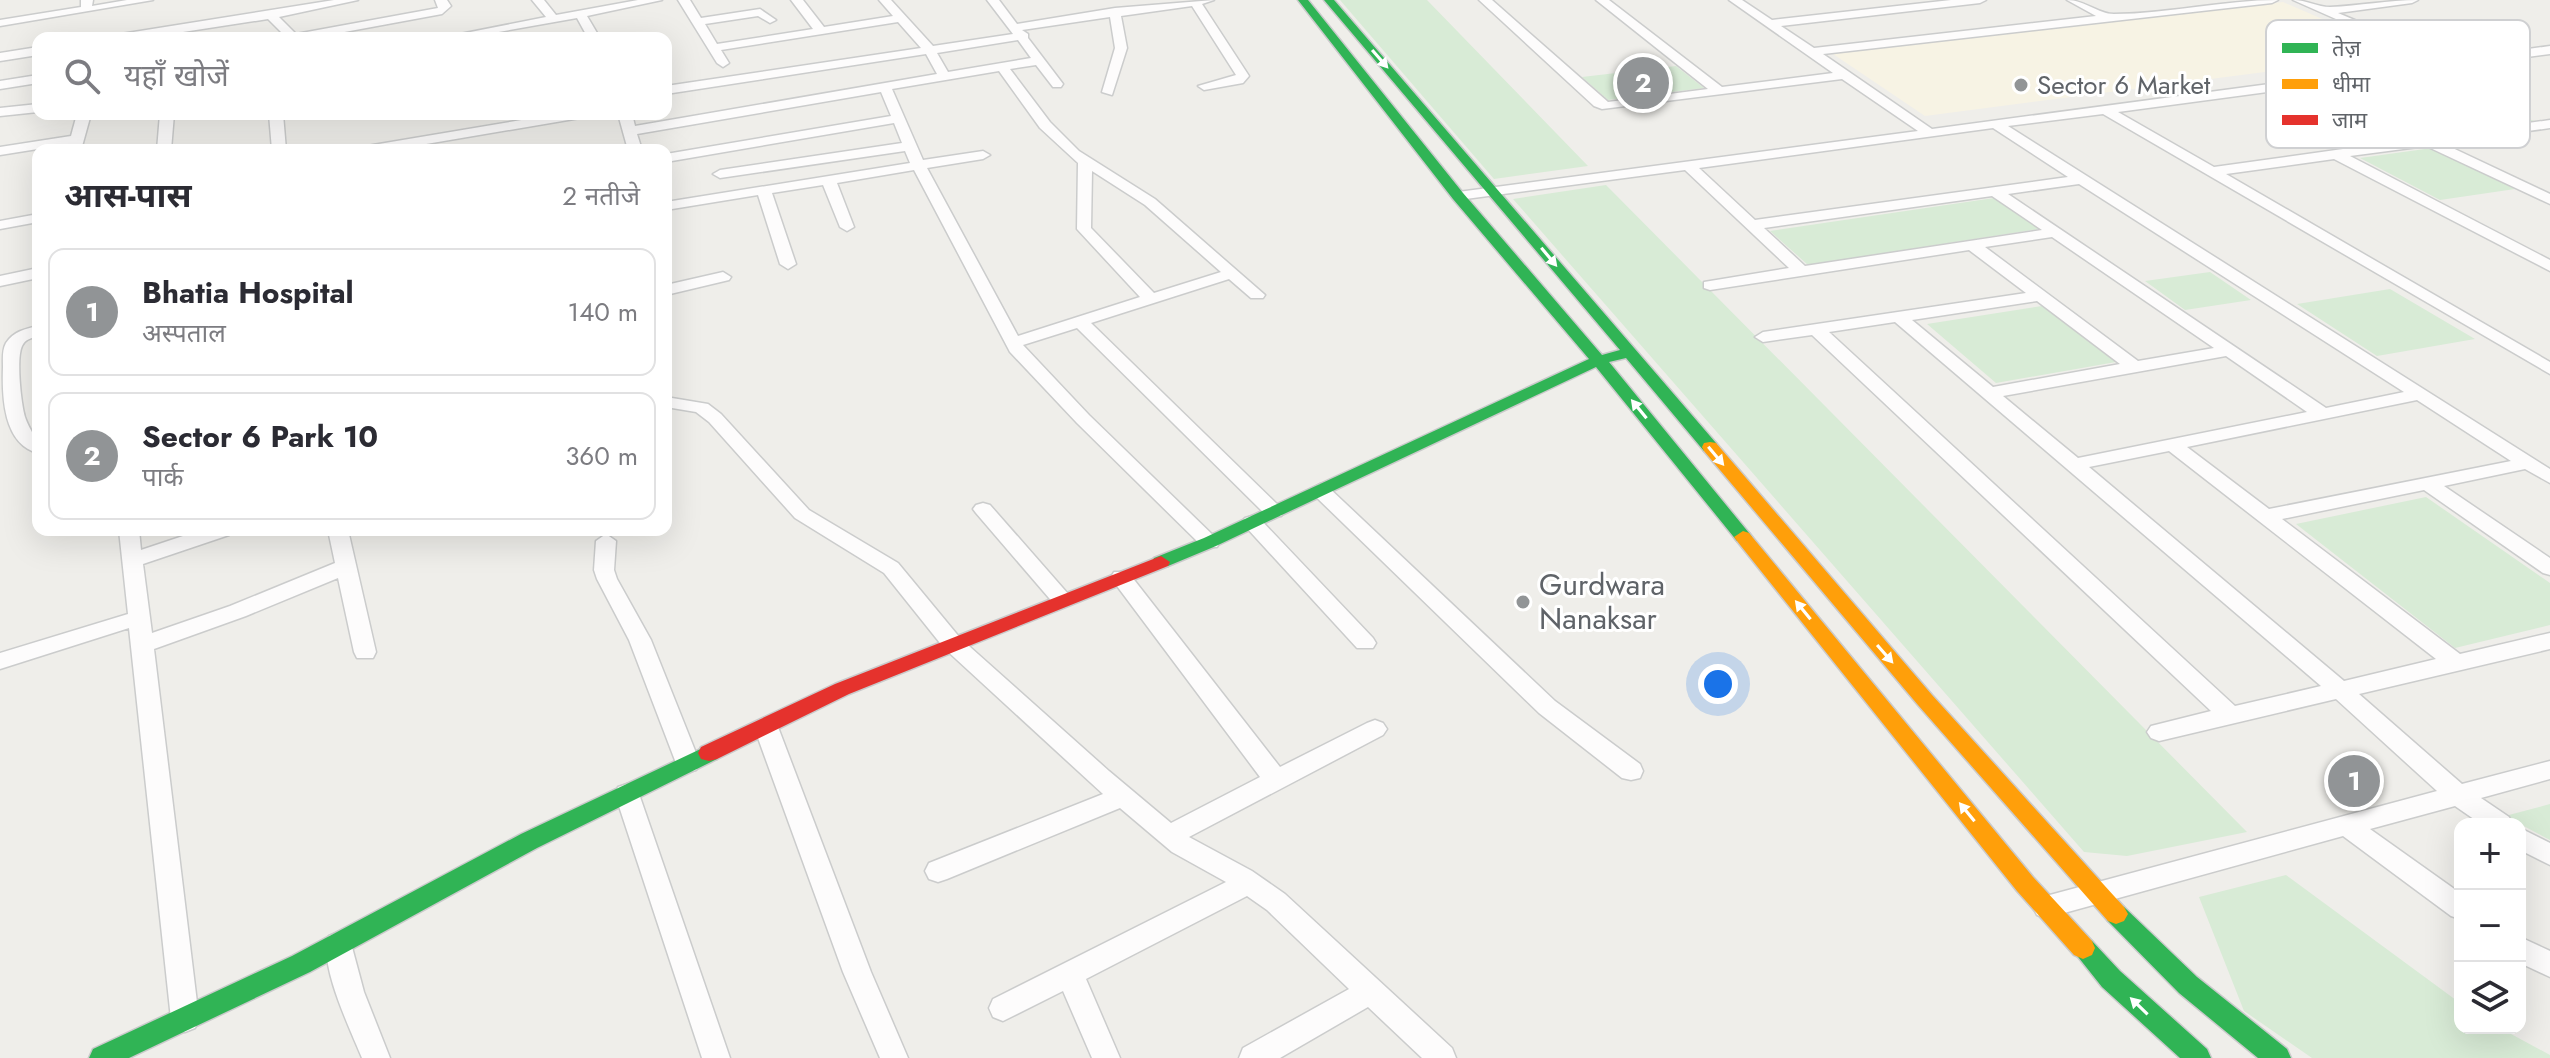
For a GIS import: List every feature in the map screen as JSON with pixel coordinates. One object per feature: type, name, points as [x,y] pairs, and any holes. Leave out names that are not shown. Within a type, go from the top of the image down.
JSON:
[{"type":"street","points":[[0,23],[87,5],[147,0]]},
{"type":"street","points":[[254,0],[287,32]]},
{"type":"street","points":[[160,32],[352,0]]},
{"type":"street","points":[[326,32],[442,11],[445,6],[441,0]]},
{"type":"street","points":[[538,0],[554,19]]},
{"type":"street","points":[[507,32],[618,3],[656,0]]},
{"type":"street","points":[[684,0],[723,63]]},
{"type":"street","points":[[797,0],[821,31]]},
{"type":"street","points":[[885,0],[928,48],[945,77]]},
{"type":"street","points":[[993,0],[1020,31],[1057,84]]},
{"type":"street","points":[[1303,0],[1458,196],[1599,360],[2046,907],[2111,979],[2198,1058]]},
{"type":"street","points":[[1329,0],[1494,190],[1628,353],[1925,700],[2098,895],[2188,985],[2278,1058]]},
{"type":"street","points":[[1485,0],[1602,105],[1844,75]]},
{"type":"street","points":[[1602,0],[1719,91]]},
{"type":"street","points":[[1735,0],[1930,133]]},
{"type":"street","points":[[1837,0],[1859,14]]},
{"type":"street","points":[[1769,24],[1980,0]]},
{"type":"street","points":[[2073,0],[2110,18]]},
{"type":"street","points":[[2167,0],[2187,10]]},
{"type":"street","points":[[1812,52],[2272,0]]},
{"type":"street","points":[[2299,0],[2345,20]]},
{"type":"street","points":[[2324,11],[2412,0]]},
{"type":"street","points":[[672,89],[928,48],[1144,4],[1202,1],[1243,76],[1235,81],[1204,86]]},
{"type":"street","points":[[1108,92],[1121,48],[1115,11]]},
{"type":"street","points":[[696,22],[760,12],[770,20]]},
{"type":"street","points":[[580,13],[591,32]]},
{"type":"street","points":[[714,48],[900,18]]},
{"type":"street","points":[[0,57],[32,52]]},
{"type":"street","points":[[631,131],[1041,60]]},
{"type":"street","points":[[1002,67],[1045,125],[1085,163],[1136,191],[1257,295]]},
{"type":"street","points":[[1916,123],[2266,78]]},
{"type":"street","points":[[0,85],[32,80]]},
{"type":"street","points":[[885,87],[919,167],[1013,343],[1083,419],[1210,542]]},
{"type":"street","points":[[1458,196],[2266,88]]},
{"type":"street","points":[[2090,101],[2550,369]]},
{"type":"street","points":[[0,112],[32,109]]},
{"type":"street","points":[[672,157],[899,118]]},
{"type":"street","points":[[76,144],[82,120]]},
{"type":"street","points":[[164,144],[166,120]]},
{"type":"street","points":[[276,120],[278,144]]},
{"type":"street","points":[[398,144],[522,120]]},
{"type":"street","points":[[627,120],[634,144]]},
{"type":"street","points":[[1995,124],[2550,477]]},
{"type":"street","points":[[2530,127],[2550,124]]},
{"type":"street","points":[[720,174],[911,146]]},
{"type":"street","points":[[0,151],[32,148]]},
{"type":"street","points":[[2211,172],[2377,148]]},
{"type":"street","points":[[2442,148],[2550,200]]},
{"type":"street","points":[[2335,154],[2550,266]]},
{"type":"street","points":[[672,205],[983,155]]},
{"type":"street","points":[[1085,163],[1084,229],[1151,299]]},
{"type":"street","points":[[1687,164],[1800,270]]},
{"type":"street","points":[[1752,225],[2081,179]]},
{"type":"street","points":[[829,181],[847,227]]},
{"type":"street","points":[[2533,192],[2550,189]]},
{"type":"street","points":[[764,191],[788,264]]},
{"type":"street","points":[[1996,192],[2323,414]]},
{"type":"street","points":[[0,225],[32,219]]},
{"type":"street","points":[[1710,285],[2056,232]]},
{"type":"street","points":[[1972,245],[2135,367]]},
{"type":"street","points":[[1013,343],[1232,273]]},
{"type":"street","points":[[0,281],[32,274]]},
{"type":"street","points":[[672,289],[723,277]]},
{"type":"street","points":[[1763,337],[2040,296]]},
{"type":"street","points":[[1899,317],[2339,689],[2458,795],[2491,818]]},
{"type":"street","points":[[1080,322],[1274,512]]},
{"type":"street","points":[[1816,329],[2230,715]]},
{"type":"street","points":[[0,333],[30,334]]},
{"type":"street","points":[[30,334],[12,347],[6,376],[16,418],[25,437],[32,442]]},
{"type":"street","points":[[1988,393],[2229,350]]},
{"type":"street","points":[[102,1058],[339,944],[529,841],[842,689],[1210,542],[1599,360],[1628,353]]},
{"type":"street","points":[[2072,465],[2420,394]]},
{"type":"street","points":[[672,403],[702,408],[715,418],[802,514],[891,568],[952,643],[1122,797],[1168,836],[1249,883],[1295,918],[1442,1058]]},
{"type":"street","points":[[2173,445],[2456,663]]},
{"type":"street","points":[[2265,516],[2528,463]]},
{"type":"street","points":[[2427,483],[2550,568]]},
{"type":"street","points":[[1320,490],[1547,707],[1631,771]]},
{"type":"street","points":[[983,509],[1062,600]]},
{"type":"street","points":[[1252,522],[1365,643]]},
{"type":"street","points":[[130,536],[185,1019]]},
{"type":"street","points":[[133,560],[204,536]]},
{"type":"street","points":[[339,536],[365,652]]},
{"type":"street","points":[[606,541],[604,570],[607,579],[640,640],[688,763]]},
{"type":"street","points":[[141,645],[238,611],[345,567]]},
{"type":"street","points":[[1121,577],[1276,780]]},
{"type":"street","points":[[0,661],[138,618]]},
{"type":"street","points":[[2159,732],[2550,641]]},
{"type":"street","points":[[766,727],[857,972],[894,1058]]},
{"type":"street","points":[[1168,836],[1375,729]]},
{"type":"street","points":[[2046,907],[2550,770]]},
{"type":"street","points":[[627,794],[716,1058]]},
{"type":"street","points":[[938,871],[1122,797]]},
{"type":"street","points":[[2346,825],[2454,904]]},
{"type":"street","points":[[2526,841],[2550,855]]},
{"type":"street","points":[[1003,1008],[1249,883]]},
{"type":"street","points":[[339,944],[350,992],[376,1058]]},
{"type":"street","points":[[2526,952],[2550,965]]},
{"type":"street","points":[[1070,975],[1106,1058]]},
{"type":"street","points":[[1253,1058],[1372,990]]},
{"type":"shaded area","name":"Sector 6 Market","points":[[2283,2],[2325,20],[2266,20],[2266,72],[1925,116],[1833,54]]},
{"type":"green space","points":[[1340,0],[1427,0],[1588,166],[1494,179]]},
{"type":"green space","points":[[1676,66],[1704,88],[1608,100],[1582,77]]},
{"type":"green space","points":[[2432,148],[2515,189],[2440,200],[2360,158]]},
{"type":"green space","points":[[1606,185],[2247,832],[2127,856],[2084,852],[1513,199]]},
{"type":"green space","points":[[1994,198],[2039,229],[1808,265],[1770,231]]},
{"type":"green space","points":[[2210,272],[2251,300],[2185,310],[2145,281]]},
{"type":"green space","points":[[2390,289],[2475,339],[2377,356],[2297,304]]},
{"type":"green space","points":[[2042,306],[2116,362],[1996,383],[1927,324]]},
{"type":"green space","points":[[2426,497],[2550,583],[2550,625],[2455,648],[2296,524]]},
{"type":"green space","points":[[2550,804],[2550,840],[2526,827],[2526,818],[2505,816]]},
{"type":"green space","points":[[2286,875],[2454,999],[2454,1034],[2511,1034],[2550,1055],[2550,1058],[2312,1058],[2244,1011],[2199,897]]},
{"type":"traffic: fast","points":[[1303,0],[1458,196],[1544,293],[1743,537]]},
{"type":"traffic: fast","points":[[1329,0],[1710,447]]},
{"type":"traffic: fast","points":[[1161,562],[1599,360],[1628,353]]},
{"type":"traffic: fast","points":[[102,1058],[301,964],[529,841],[709,753]]},
{"type":"traffic: fast","points":[[2116,914],[2188,985],[2278,1058]]},
{"type":"traffic: fast","points":[[2083,948],[2111,979],[2198,1058]]},
{"type":"traffic: slow","points":[[1710,447],[1925,700],[2116,914]]},
{"type":"traffic: slow","points":[[1743,537],[2025,884],[2083,948]]},
{"type":"traffic: jam","points":[[709,753],[842,689],[1161,562]]},
{"type":"place","name":"Sector 6 Park 10","points":[[1643,83]]},
{"type":"place","name":"Sector 6 Market","points":[[2021,85]]},
{"type":"place","name":"Gurdwara Nanaksar","points":[[1523,602]]},
{"type":"place","name":"Bhatia Hospital","points":[[2354,781]]}]
